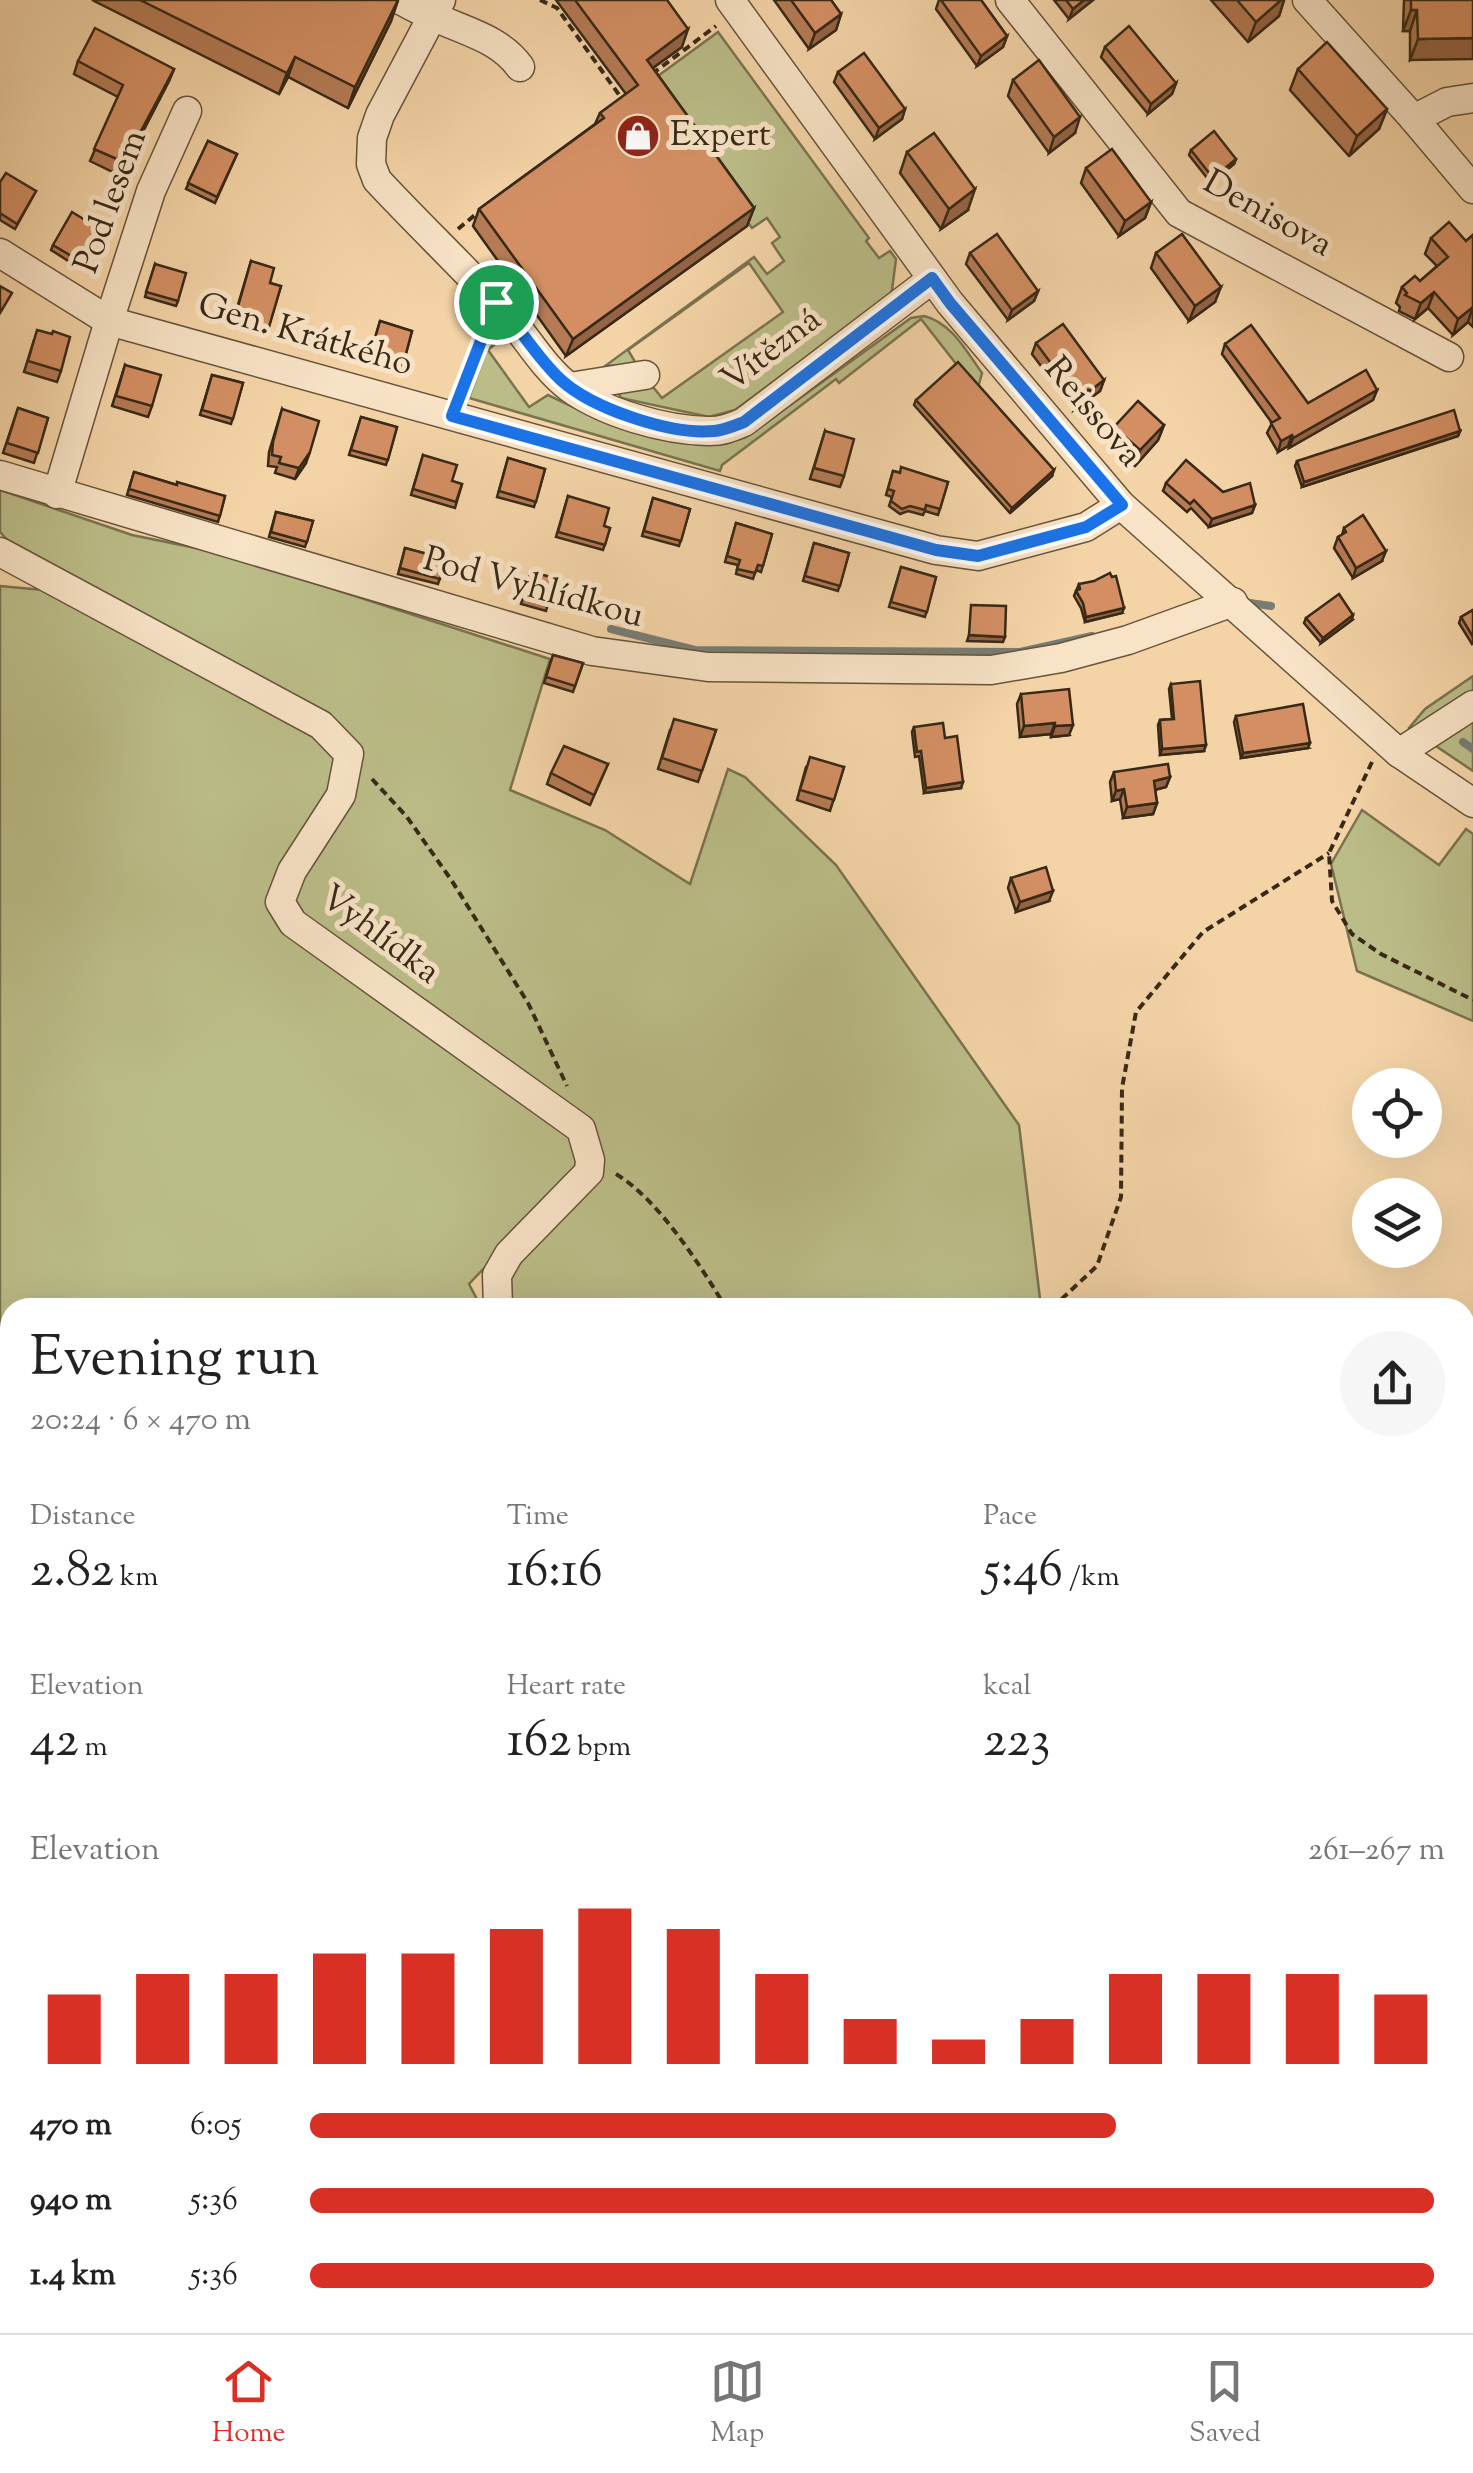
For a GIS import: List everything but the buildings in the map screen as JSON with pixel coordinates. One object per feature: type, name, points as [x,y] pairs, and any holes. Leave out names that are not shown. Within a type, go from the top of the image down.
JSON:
[{"type":"street","points":[[400,0],[437,8],[508,53],[520,68]]},
{"type":"street","name":"Denisova","points":[[1010,0],[1179,212],[1449,357]]},
{"type":"street","points":[[1306,0],[1473,189]]},
{"type":"street","name":"Reissova","points":[[733,5],[950,303],[1122,505],[1391,746],[1473,803]]},
{"type":"street","name":"Vítězná","points":[[437,8],[372,138],[371,164],[376,180],[496,302],[570,388],[620,414],[686,429],[728,429],[744,422],[932,278]]},
{"type":"street","points":[[1414,120],[1447,102],[1473,98]]},
{"type":"street","name":"Pod lesem","points":[[58,494],[151,190],[187,111]]},
{"type":"street","name":"Gen. Krátkého","points":[[0,253],[109,320],[936,550],[978,556],[1086,527],[1122,505]]},
{"type":"street","points":[[570,388],[645,375]]},
{"type":"street","name":"Pod Vyhlídkou","points":[[0,475],[592,651],[708,666],[991,670],[1061,658],[1128,640],[1232,602]]},
{"type":"street","points":[[0,552],[322,725],[349,754]]},
{"type":"street","points":[[1391,746],[1473,705]]},
{"type":"street","name":"Vyhlídka","points":[[349,754],[340,795],[292,870],[280,902],[292,923],[581,1129],[590,1160]]},
{"type":"street","points":[[498,1298],[497,1275],[509,1254],[590,1172],[590,1160]]},
{"type":"path","points":[[540,0],[557,8],[625,102]]},
{"type":"path","points":[[644,80],[733,5]]},
{"type":"path","points":[[458,228],[488,205]]},
{"type":"path","points":[[452,416],[496,302]]},
{"type":"path","points":[[1062,1298],[1096,1266],[1121,1196],[1122,1088],[1136,1012],[1203,932],[1329,853],[1391,746]]},
{"type":"path","points":[[349,754],[407,817],[452,881],[528,1003],[568,1089]]},
{"type":"path","points":[[1329,853],[1332,900],[1352,934],[1381,954],[1473,1000]]},
{"type":"path","points":[[590,1160],[628,1181],[662,1217],[720,1298]]},
{"type":"green space","points":[[718,32],[869,238],[866,241],[879,258],[890,251],[896,259],[887,299],[735,410],[709,417],[621,398],[618,393],[653,387],[662,398],[783,312],[749,263],[628,350],[637,365],[605,366],[754,257],[767,274],[784,261],[772,243],[780,237],[767,218],[752,228],[647,84]]},
{"type":"green space","points":[[924,316],[943,325],[964,347],[982,373],[975,388],[921,319],[839,383],[836,379],[722,465],[720,471],[469,398],[496,325],[502,338],[488,350],[529,407],[548,395],[611,425],[699,445],[725,444],[746,437],[911,318]]},
{"type":"green space","points":[[0,490],[132,535],[225,554],[550,659],[510,790],[605,830],[690,884],[728,769],[745,777],[836,865],[1019,1125],[1040,1298],[499,1298],[554,1195],[469,1284],[476,1298],[0,1298],[0,586],[54,591],[0,532]]},
{"type":"green space","points":[[1473,676],[1473,771],[1409,728],[1425,709]]},
{"type":"green space","points":[[1362,810],[1439,865],[1466,829],[1473,834],[1473,1021],[1357,971],[1331,864]]},
{"type":"waterway","points":[[1243,602],[1271,606]]},
{"type":"waterway","points":[[611,629],[695,650],[1020,652],[1092,636]]},
{"type":"waterway","points":[[1463,742],[1473,749]]},
{"type":"place","name":"Expert","points":[[638,136]]},
{"type":"route","points":[[932,278],[1122,505],[1086,527],[978,556],[936,550],[452,416],[496,302],[570,388],[620,414],[710,432],[744,422],[932,278]]}]
